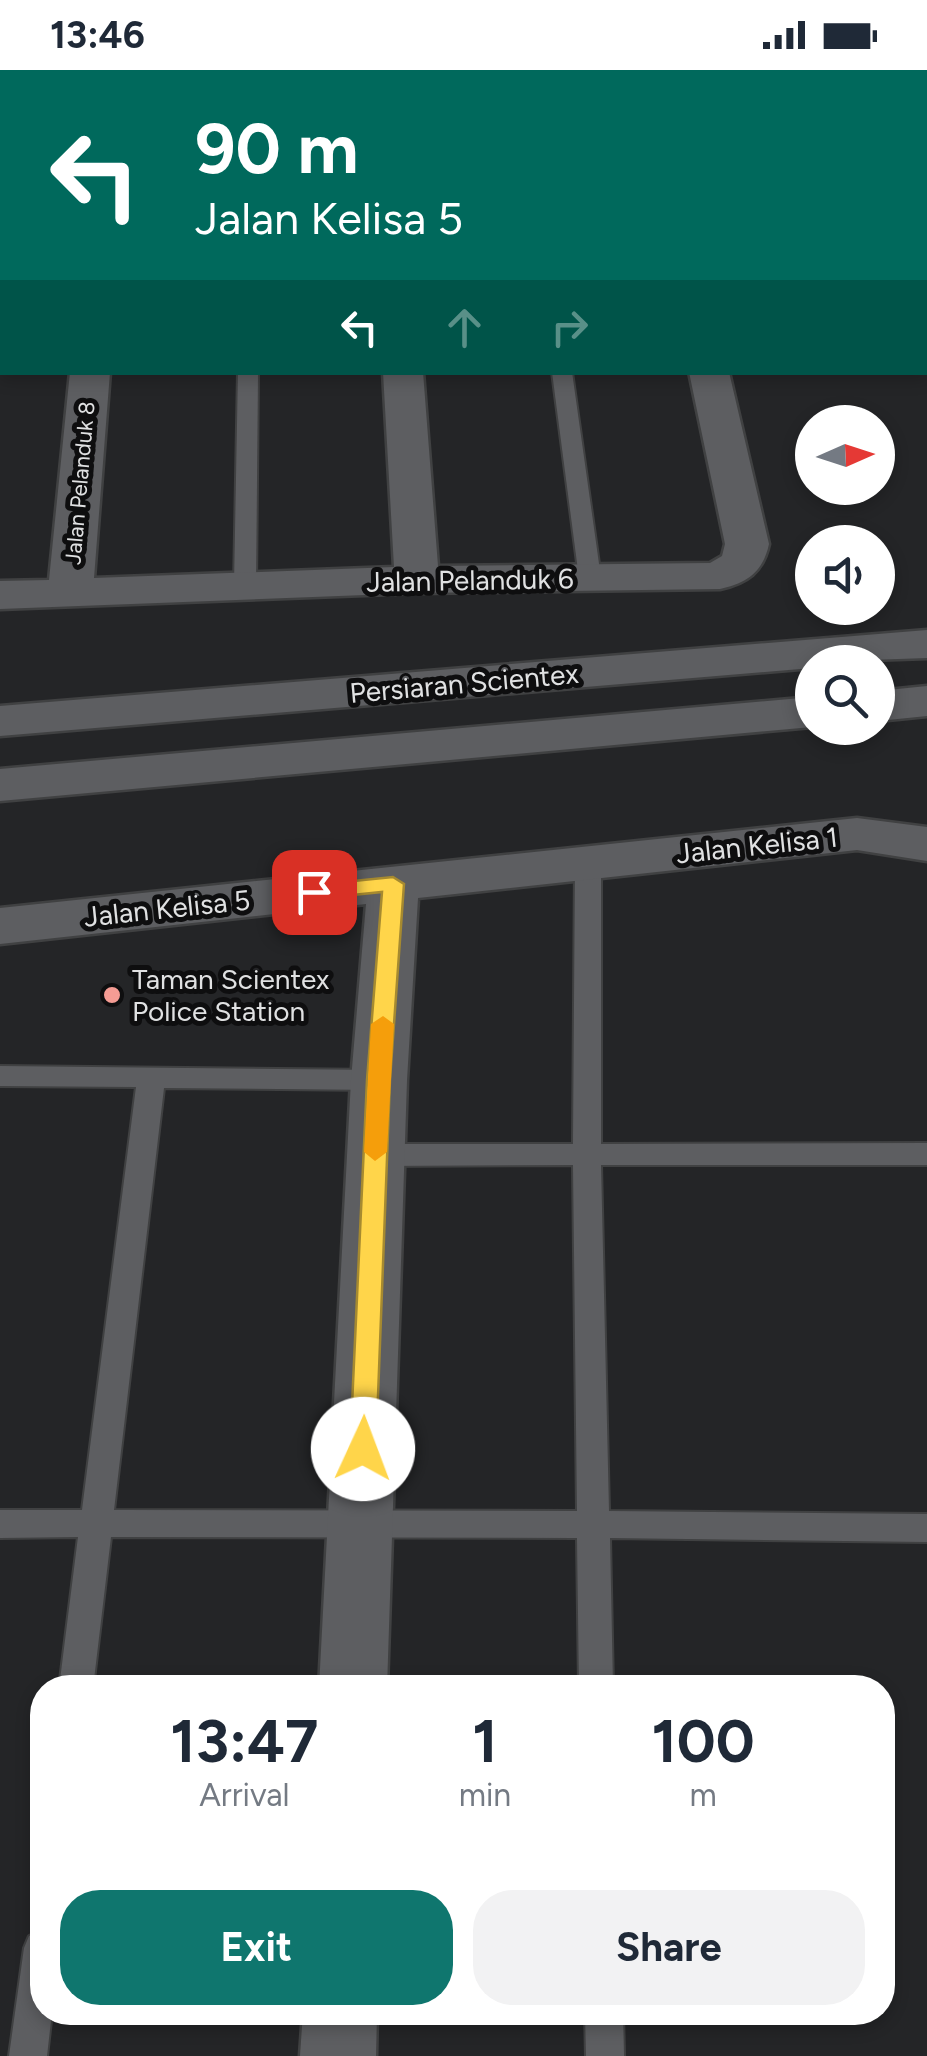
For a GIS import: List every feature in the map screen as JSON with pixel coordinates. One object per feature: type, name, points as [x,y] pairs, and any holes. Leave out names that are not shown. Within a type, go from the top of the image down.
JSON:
[{"type":"street","name":"Jalan Pelanduk 8","points":[[70,593],[90,375]]},
{"type":"street","points":[[403,375],[417,580]]},
{"type":"street","name":"Jalan Pelanduk 6","points":[[0,595],[417,580],[720,576],[743,562],[748,544],[710,375]]},
{"type":"street","name":"Persiaran Scientex","points":[[0,721],[927,644]]},
{"type":"street","points":[[895,704],[927,701]]},
{"type":"street","points":[[0,786],[795,714]]},
{"type":"street","name":"Jalan Kelisa 1","points":[[393,884],[857,834],[927,844]]},
{"type":"street","points":[[354,1675],[378,1080],[393,884]]},
{"type":"street","name":"Jalan Kelisa 5","points":[[0,926],[393,884]]},
{"type":"street","points":[[338,2056],[339,2025]]},
{"type":"lane","points":[[245,586],[248,375]]},
{"type":"lane","points":[[562,375],[590,578]]},
{"type":"lane","points":[[588,864],[587,1153],[596,1675]]},
{"type":"lane","points":[[0,1076],[378,1080]]},
{"type":"lane","points":[[78,1675],[151,1078]]},
{"type":"lane","points":[[375,1155],[927,1154]]},
{"type":"lane","points":[[0,1524],[360,1522],[927,1528]]},
{"type":"lane","points":[[28,2056],[32,2025]]},
{"type":"lane","points":[[604,2025],[605,2056]]},
{"type":"slow traffic","points":[[375,1152],[383,1024]]},
{"type":"place","name":"Taman Scientex Police Station","points":[[112,995]]},
{"type":"route","points":[[314,892],[393,884],[378,1080],[363,1449]]}]
